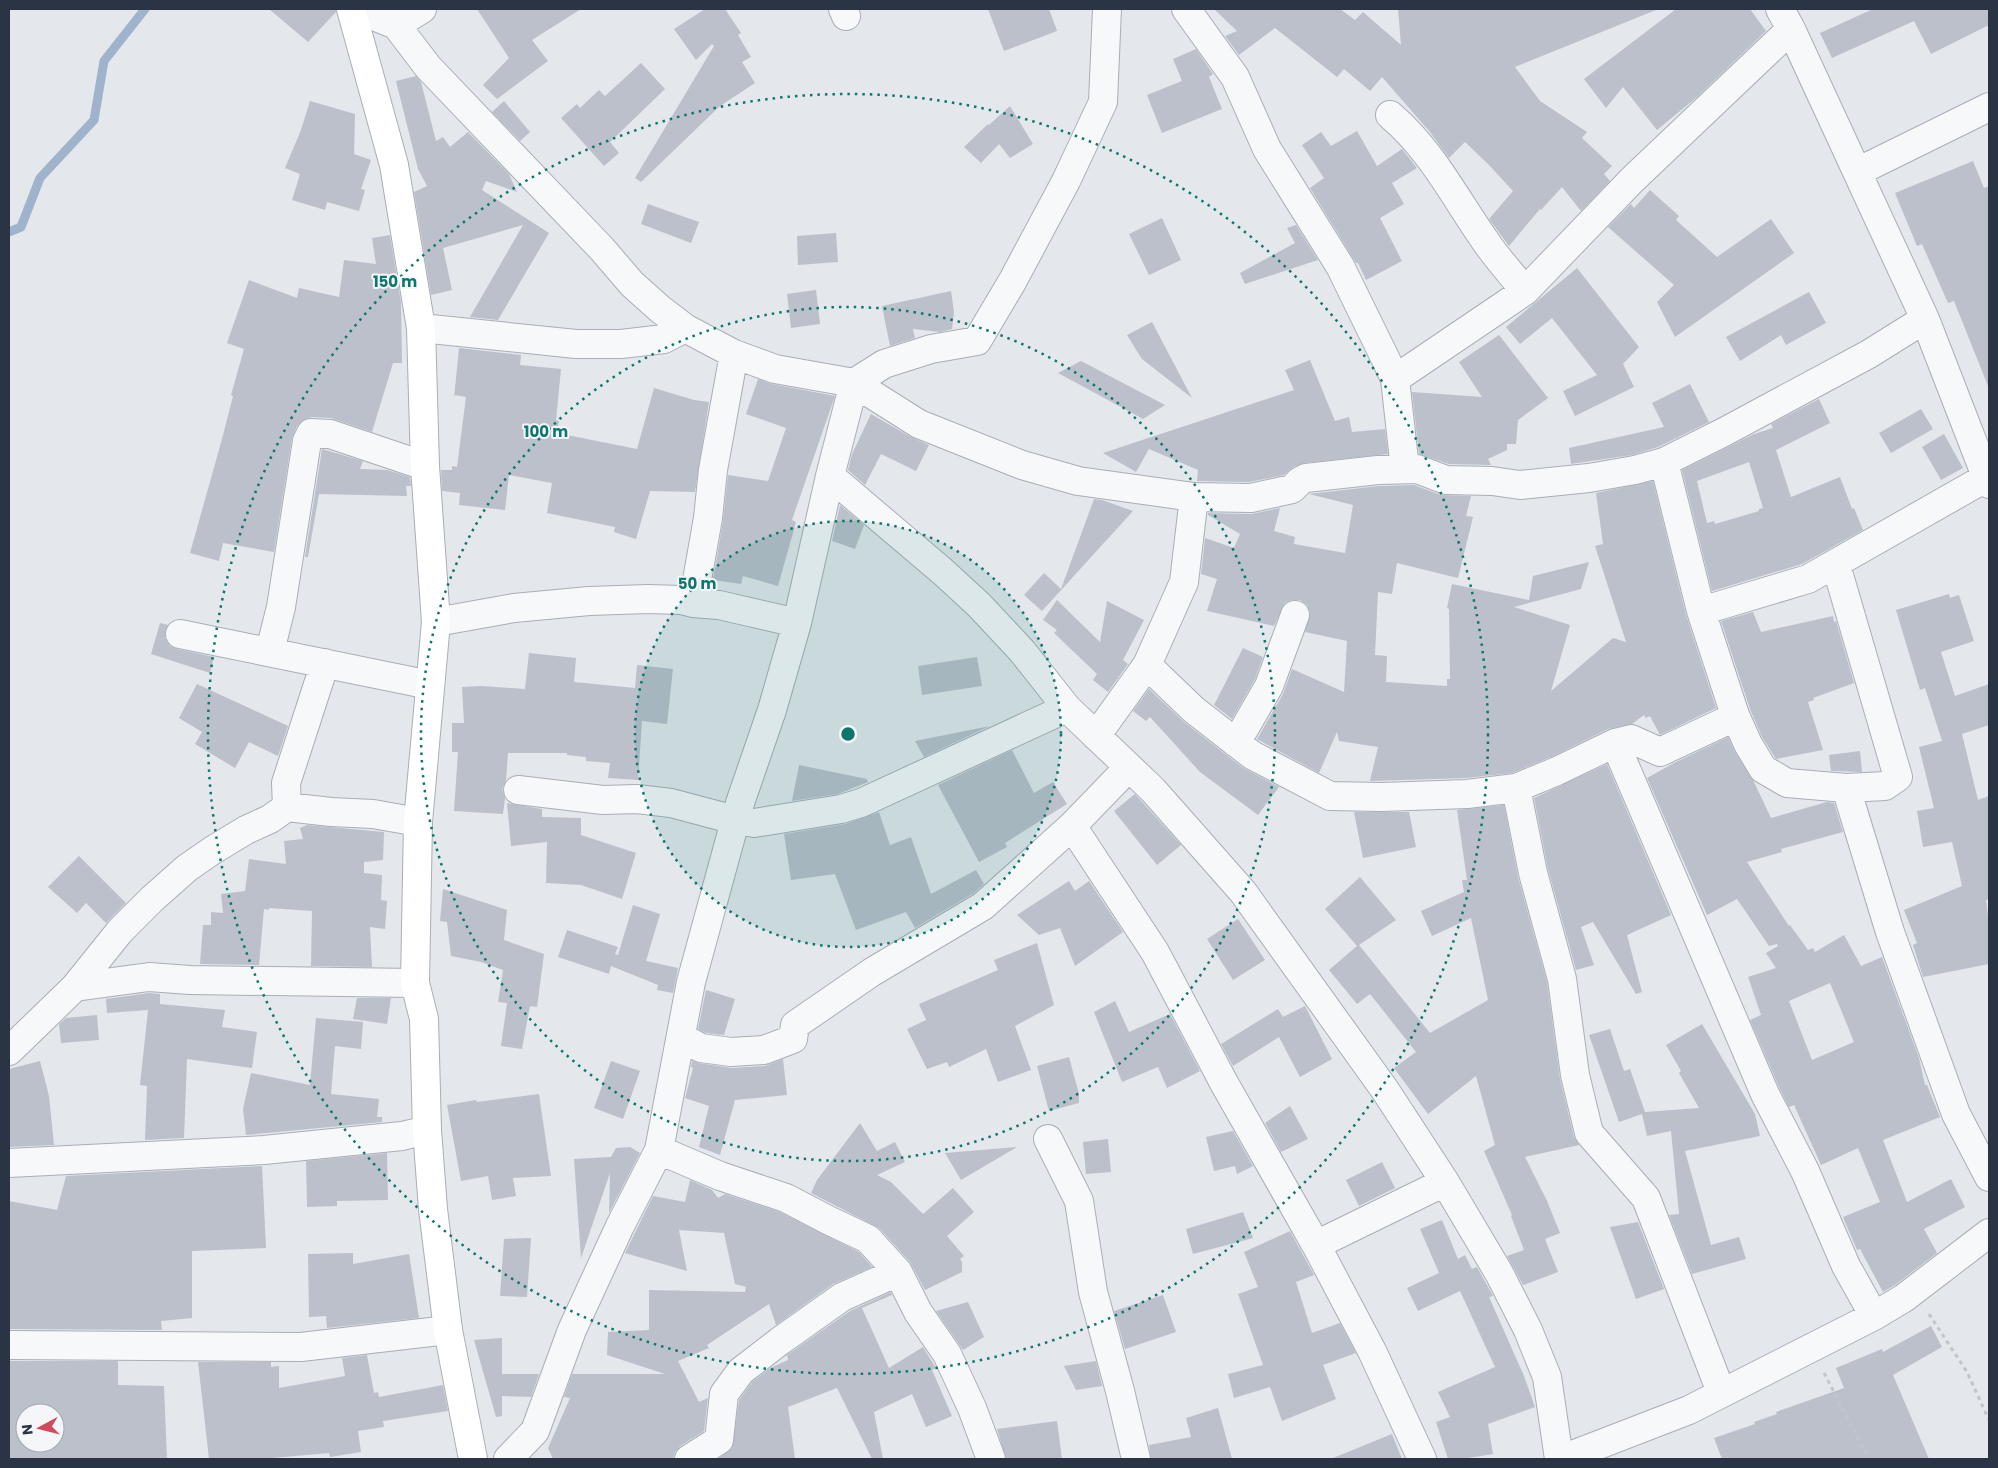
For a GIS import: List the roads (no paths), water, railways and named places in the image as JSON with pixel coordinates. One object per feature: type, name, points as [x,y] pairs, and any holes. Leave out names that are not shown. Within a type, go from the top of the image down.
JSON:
[{"type":"street","points":[[351,9],[394,165],[421,328],[425,466],[436,622],[418,822],[415,983],[424,1019],[427,1130],[433,1209],[448,1330],[473,1459]]},
{"type":"street","points":[[357,9],[396,25],[428,67],[602,249],[632,284],[685,328],[734,354],[776,369],[854,384],[919,424],[1022,465],[1078,481],[1194,497],[1251,498],[1292,489],[1306,478],[1405,469],[1418,469],[1446,480],[1492,481],[1520,485],[1589,478],[1635,470],[1664,462],[1724,432],[1869,354],[1925,319]]},
{"type":"street","points":[[396,25],[422,9]]},
{"type":"street","points":[[1186,9],[1235,78],[1267,149],[1340,266],[1396,380],[1405,469]]},
{"type":"street","points":[[508,1459],[535,1431],[572,1330],[620,1226],[659,1150],[691,982],[735,820],[772,710],[797,623],[830,476],[854,384],[884,364],[931,349],[977,341],[1012,282],[1061,190],[1103,102],[1100,10]]},
{"type":"street","points":[[1396,380],[1525,291],[1786,19],[1925,319],[1988,479],[1808,579],[1701,612]]},
{"type":"street","points":[[1858,172],[1989,107]]},
{"type":"street","points":[[1390,115],[1404,128],[1443,174],[1491,249],[1525,291]]},
{"type":"street","points":[[421,328],[576,344],[621,344],[664,339],[685,328]]},
{"type":"street","points":[[693,603],[708,518],[713,470],[734,354]]},
{"type":"street","points":[[270,651],[282,607],[307,441],[310,433],[330,434],[425,466]]},
{"type":"street","points":[[1664,462],[1701,612],[1735,714],[1762,770],[1786,783],[1846,788],[1885,786],[1898,776],[1836,565]]},
{"type":"street","points":[[830,476],[979,605],[1022,651],[1067,708],[1153,790],[1243,892],[1385,1090],[1445,1182],[1499,1273],[1531,1338],[1547,1377],[1560,1459],[1689,1410],[1721,1392],[1874,1316],[1914,1290],[1989,1232]]},
{"type":"street","points":[[1096,736],[1147,665],[1184,582],[1194,497]]},
{"type":"street","points":[[436,622],[514,608],[589,601],[648,599],[681,600],[719,605],[797,623]]},
{"type":"street","points":[[1236,743],[1269,686],[1295,615]]},
{"type":"street","points":[[180,634],[430,685]]},
{"type":"street","points":[[287,807],[286,783],[324,664]]},
{"type":"street","points":[[1147,665],[1194,710],[1252,755],[1330,796],[1382,797],[1467,794],[1516,788],[1615,743],[1631,739],[1660,752],[1724,722],[1735,714]]},
{"type":"street","points":[[518,790],[603,800],[671,803],[735,820],[754,823],[841,809],[854,805],[887,792],[932,769],[1067,708]]},
{"type":"street","points":[[1615,743],[1765,1094],[1805,1171],[1846,1266],[1874,1316]]},
{"type":"street","points":[[681,1038],[701,1048],[731,1052],[764,1050],[792,1039],[795,1025],[872,972],[983,906],[1072,826],[1129,767]]},
{"type":"street","points":[[1516,788],[1533,873],[1562,979],[1575,1075],[1589,1134],[1646,1198],[1721,1392]]},
{"type":"street","points":[[1846,788],[1890,932],[1956,1114],[1989,1177]]},
{"type":"street","points":[[9,1051],[74,986],[120,930],[187,868],[213,850],[246,830],[270,819],[287,807],[373,814],[418,822]]},
{"type":"street","points":[[1072,826],[1155,952],[1224,1083],[1316,1245],[1372,1351],[1422,1459]]},
{"type":"street","points":[[74,986],[149,977],[190,980],[415,983]]},
{"type":"street","points":[[9,1163],[264,1150],[402,1136],[427,1130]]},
{"type":"street","points":[[1048,1139],[1079,1201],[1093,1292],[1136,1459]]},
{"type":"street","points":[[659,1150],[720,1176],[786,1198],[868,1239],[898,1272],[918,1312],[947,1354],[972,1408],[991,1459]]},
{"type":"street","points":[[1316,1245],[1445,1182]]},
{"type":"street","points":[[689,1459],[719,1440],[724,1394],[741,1371],[842,1297],[898,1272]]},
{"type":"street","points":[[9,1345],[301,1347],[448,1330]]},
{"type":"waterway","points":[[9,232],[21,227],[40,178],[94,120],[104,61],[145,9]]}]
